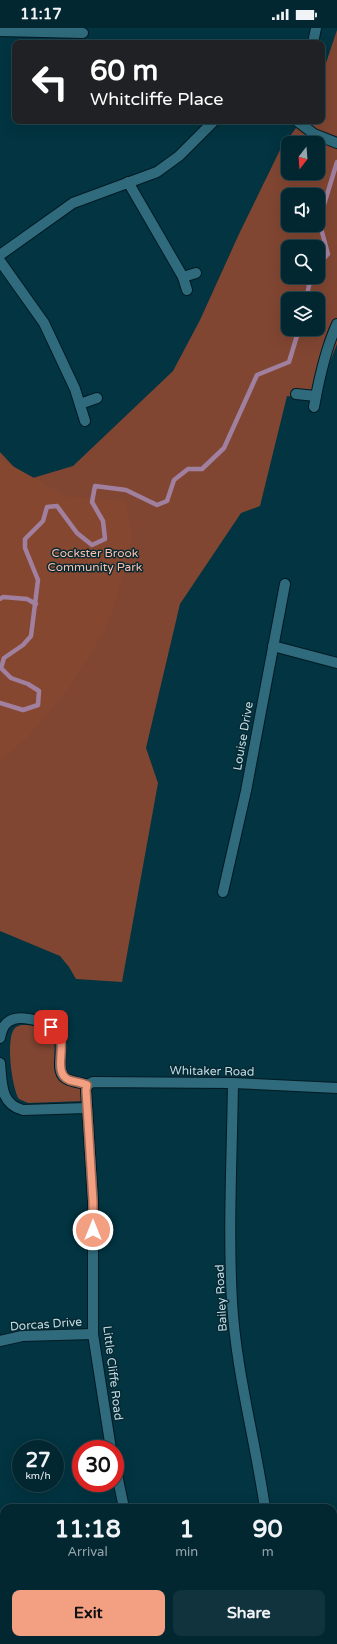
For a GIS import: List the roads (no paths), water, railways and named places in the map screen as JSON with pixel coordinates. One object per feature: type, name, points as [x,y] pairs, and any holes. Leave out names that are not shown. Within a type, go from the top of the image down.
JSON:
[{"type":"street","points":[[314,40],[316,28]]},
{"type":"street","points":[[0,32],[83,33]]},
{"type":"street","points":[[0,255],[73,203],[157,172],[179,156],[211,124]]},
{"type":"street","points":[[301,124],[314,134],[335,143]]},
{"type":"street","points":[[128,182],[183,277],[187,290]]},
{"type":"street","points":[[0,261],[44,323],[70,377],[85,421]]},
{"type":"street","points":[[183,277],[196,273]]},
{"type":"street","points":[[314,407],[330,338],[337,324]]},
{"type":"street","points":[[296,394],[316,396]]},
{"type":"street","points":[[80,404],[97,398]]},
{"type":"street","name":"Louise Drive","points":[[224,892],[246,791],[285,584]]},
{"type":"street","points":[[273,646],[337,663]]},
{"type":"street","points":[[0,1038],[6,1023],[15,1019],[42,1021],[54,1030],[61,1041],[60,1069],[63,1076],[69,1081],[87,1085]]},
{"type":"street","points":[[0,1063],[2,1087],[5,1098],[16,1108],[23,1110],[87,1108]]},
{"type":"street","name":"Whitaker Road","points":[[87,1085],[93,1082],[233,1083],[337,1088]]},
{"type":"street","name":"Bailey Road","points":[[233,1083],[231,1242],[232,1302],[238,1354],[259,1465],[264,1504]]},
{"type":"street","name":"Little Cliffe Road","points":[[87,1085],[86,1090],[93,1201],[93,1334],[109,1440]]},
{"type":"street","name":"Dorcas Drive","points":[[0,1341],[22,1336],[93,1334]]},
{"type":"street","points":[[121,1492],[123,1504]]},
{"type":"waterway","points":[[324,240],[319,221],[337,162]]},
{"type":"waterway","points":[[325,243],[328,254],[325,257]]},
{"type":"waterway","points":[[308,292],[309,284]]},
{"type":"waterway","points":[[0,703],[23,710],[38,705],[39,691],[28,684],[11,678],[1,668],[4,658],[23,645],[31,636],[38,580],[25,548],[25,539],[43,521],[47,507],[57,506],[77,533],[92,545],[105,539],[103,521],[92,502],[95,486],[126,490],[157,505],[167,501],[174,480],[188,469],[202,469],[224,448],[257,375],[289,362],[297,336]]},
{"type":"waterway","points":[[0,599],[3,597],[27,599],[36,604]]},
{"type":"park label","name":"Cockster Brook Community Park","points":[[95,560]]}]
